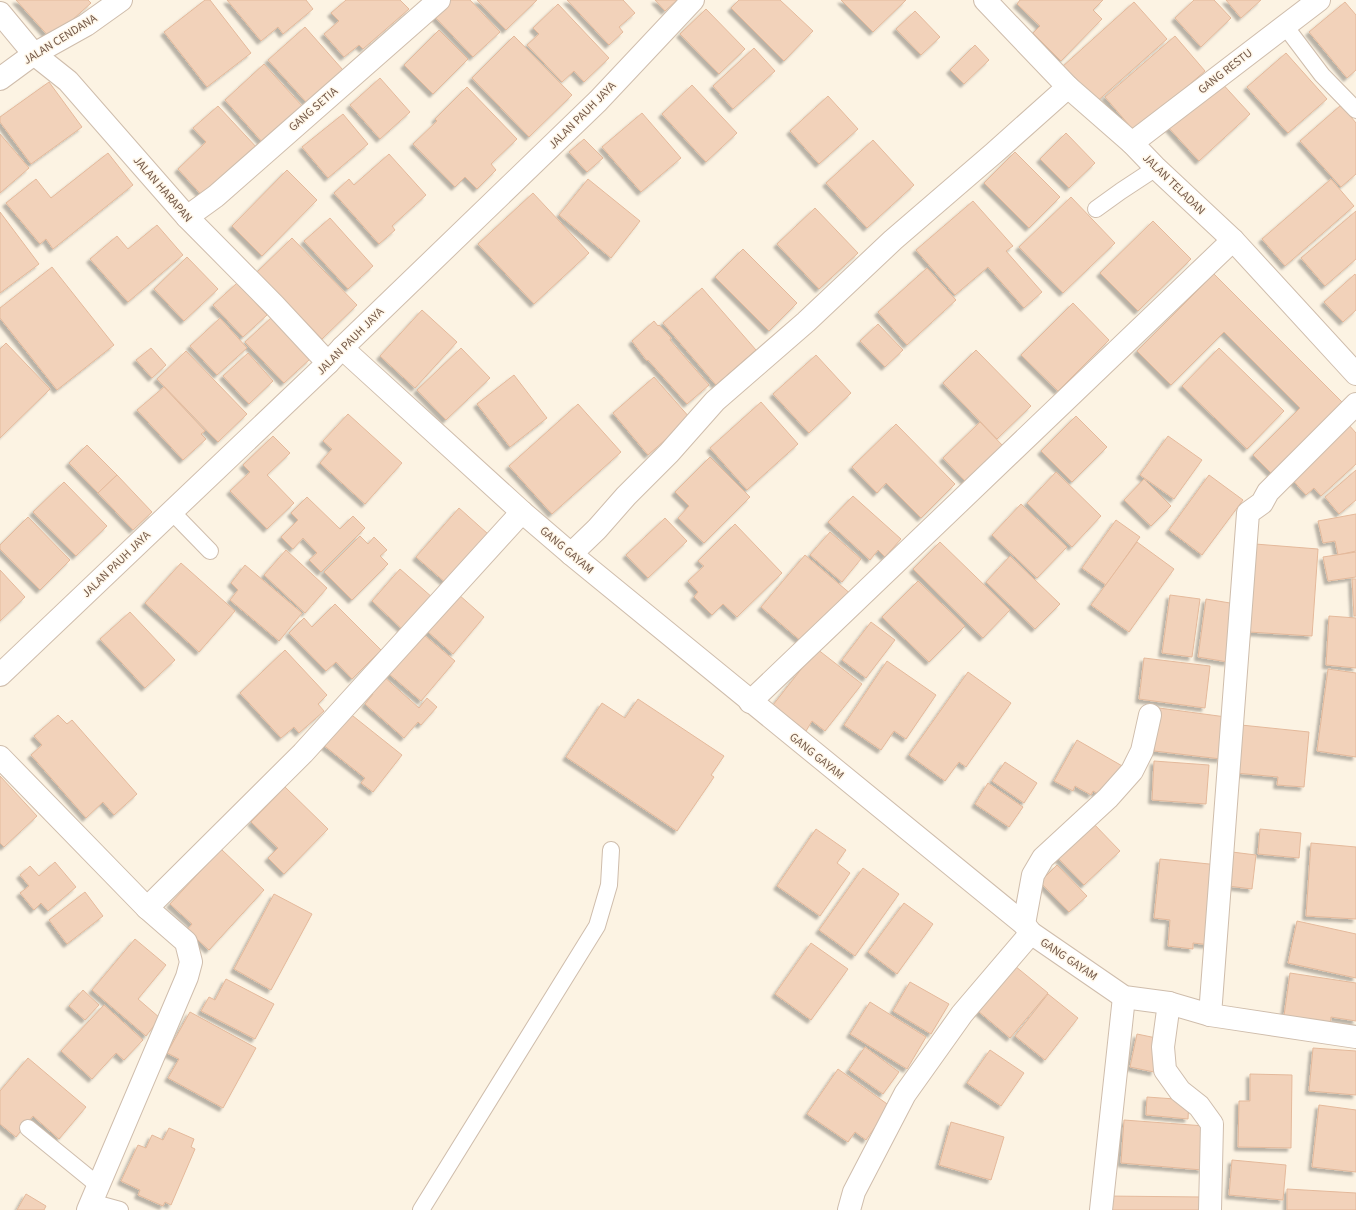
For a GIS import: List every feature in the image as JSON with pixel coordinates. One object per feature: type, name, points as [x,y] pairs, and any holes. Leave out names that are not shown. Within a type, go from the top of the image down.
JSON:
[{"type":"street","name":"JALAN CENDANA","points":[[0,79],[34,54],[86,25],[121,0]]},
{"type":"street","name":"GANG SETIA","points":[[187,218],[216,196],[438,0]]},
{"type":"street","name":"JALAN PAUH JAYA","points":[[0,675],[335,356],[598,101],[694,0]]},
{"type":"street","name":"GANG RESTU","points":[[1132,143],[1319,0]]},
{"type":"street","name":"JALAN TELADAN","points":[[996,4],[1068,87],[1132,143],[1156,168],[1233,240],[1356,374]]},
{"type":"street","name":"JALAN HARAPAN","points":[[0,13],[34,54],[68,81],[187,218],[274,304],[335,356]]},
{"type":"street","points":[[571,554],[597,529],[626,496],[669,453],[715,401],[806,322],[893,240],[1068,87]]},
{"type":"street","points":[[750,702],[1233,240]]},
{"type":"street","name":"GANG GAYAM","points":[[335,356],[571,554],[1027,929],[1124,997],[1169,1003],[1210,1015],[1356,1038]]},
{"type":"street","points":[[1210,1015],[1248,513],[1262,503],[1268,492],[1356,404]]},
{"type":"street","points":[[147,908],[303,753],[522,512]]},
{"type":"street","points":[[849,1210],[854,1192],[905,1094],[962,1014],[1027,929],[1034,875],[1043,858],[1108,798],[1132,770],[1142,751],[1150,715]]},
{"type":"street","points":[[0,757],[147,908],[186,942],[191,962],[187,977],[92,1199]]},
{"type":"street","points":[[1101,1210],[1124,997]]},
{"type":"street","points":[[1169,1003],[1163,1047],[1165,1070],[1180,1091],[1199,1106],[1212,1124],[1210,1210]]},
{"type":"lane","points":[[1285,26],[1322,75],[1356,110]]},
{"type":"lane","points":[[1096,209],[1156,168]]},
{"type":"lane","points":[[172,512],[210,551]]},
{"type":"lane","points":[[421,1210],[597,926],[609,885],[611,850]]},
{"type":"lane","points":[[28,1128],[92,1199],[120,1210]]},
{"type":"building","points":[[16,0],[88,0],[91,3],[51,39]]},
{"type":"building","points":[[205,0],[210,0],[251,53],[207,87],[164,32]]},
{"type":"building","points":[[227,0],[306,0],[313,9],[283,34],[278,27],[261,41]]},
{"type":"building","points":[[346,0],[400,0],[409,9],[363,49],[359,45],[344,57],[324,34],[339,21],[331,13]]},
{"type":"building","points":[[451,0],[470,0],[500,32],[473,57],[434,16]]},
{"type":"building","points":[[477,0],[537,0],[506,30]]},
{"type":"building","points":[[567,0],[623,0],[635,13],[619,27],[623,32],[609,45]]},
{"type":"building","points":[[655,0],[677,0],[665,11]]},
{"type":"building","points":[[739,0],[780,0],[813,31],[784,61],[731,8]]},
{"type":"building","points":[[841,0],[906,0],[873,32]]},
{"type":"building","points":[[1020,0],[1103,0],[1093,10],[1102,19],[1061,61],[1033,33],[1040,26],[1017,4]]},
{"type":"building","points":[[1194,0],[1214,0],[1231,18],[1201,47],[1175,18]]},
{"type":"building","points":[[1226,0],[1261,0],[1241,18]]},
{"type":"building","points":[[1134,2],[1167,39],[1094,104],[1062,67]]},
{"type":"building","points":[[1345,2],[1356,15],[1356,70],[1347,78],[1309,32]]},
{"type":"building","points":[[558,4],[609,58],[584,82],[574,71],[562,82],[527,45],[539,34],[533,28]]},
{"type":"building","points":[[706,9],[745,49],[719,74],[680,34]]},
{"type":"building","points":[[915,11],[940,37],[921,55],[896,29]]},
{"type":"building","points":[[305,27],[343,70],[307,103],[268,60]]},
{"type":"building","points":[[439,30],[468,59],[433,94],[404,65]]},
{"type":"building","points":[[514,36],[572,95],[529,137],[472,78]]},
{"type":"building","points":[[1175,36],[1205,71],[1135,132],[1105,97]]},
{"type":"building","points":[[975,45],[989,60],[964,84],[950,70]]},
{"type":"building","points":[[754,48],[775,71],[733,109],[713,86]]},
{"type":"building","points":[[1286,53],[1327,99],[1288,133],[1247,87]]},
{"type":"building","points":[[264,64],[303,107],[263,143],[225,100]]},
{"type":"building","points":[[380,78],[410,112],[380,139],[350,105]]},
{"type":"building","points":[[1219,80],[1250,114],[1199,161],[1168,127]]},
{"type":"building","points":[[49,82],[82,127],[31,164],[0,122],[0,117]]},
{"type":"building","points":[[692,85],[737,133],[706,162],[662,114]]},
{"type":"building","points":[[467,87],[517,139],[491,164],[496,170],[477,189],[465,177],[455,187],[413,144],[437,121],[435,119]]},
{"type":"building","points":[[828,96],[858,129],[819,164],[790,131]]},
{"type":"building","points":[[1341,105],[1356,123],[1356,174],[1341,187],[1300,141]]},
{"type":"building","points":[[218,106],[259,150],[206,200],[178,169],[206,142],[193,128]]},
{"type":"building","points":[[642,113],[681,158],[641,192],[602,147]]},
{"type":"building","points":[[343,114],[368,144],[328,178],[302,147]]},
{"type":"building","points":[[1066,133],[1095,163],[1069,188],[1040,159]]},
{"type":"building","points":[[0,134],[29,168],[0,193]]},
{"type":"building","points":[[584,139],[603,158],[587,172],[569,152]]},
{"type":"building","points":[[873,140],[914,185],[867,228],[826,183]]},
{"type":"building","points":[[1015,152],[1060,197],[1029,228],[984,183]]},
{"type":"building","points":[[108,153],[133,185],[53,249],[46,239],[40,244],[6,203],[36,179],[51,198]]},
{"type":"building","points":[[389,154],[426,195],[392,226],[395,230],[379,244],[334,193],[349,179],[354,185]]},
{"type":"building","points":[[287,170],[317,200],[262,256],[232,226]]},
{"type":"building","points":[[588,179],[640,221],[611,258],[559,215]]},
{"type":"building","points":[[1331,179],[1354,206],[1285,266],[1262,239]]},
{"type":"building","points":[[533,193],[589,253],[534,304],[478,244]]},
{"type":"building","points":[[1071,197],[1115,243],[1063,293],[1019,247]]},
{"type":"building","points":[[973,201],[1013,246],[1006,251],[1042,292],[1024,308],[988,267],[955,295],[916,250]]},
{"type":"building","points":[[815,208],[858,253],[819,289],[777,244]]},
{"type":"building","points":[[1356,211],[1356,259],[1325,286],[1301,258]]},
{"type":"building","points":[[0,212],[39,264],[0,293]]},
{"type":"building","points":[[330,218],[373,266],[348,289],[304,241]]},
{"type":"building","points":[[1153,221],[1191,259],[1138,311],[1100,273]]},
{"type":"building","points":[[157,225],[183,255],[128,302],[90,259],[117,236],[128,249]]},
{"type":"building","points":[[292,238],[357,305],[322,339],[257,272]]},
{"type":"building","points":[[743,249],[797,303],[769,331],[715,277]]},
{"type":"building","points":[[187,257],[218,289],[184,321],[154,289]]},
{"type":"building","points":[[52,267],[114,345],[57,390],[0,318],[0,308]]},
{"type":"building","points":[[927,268],[956,300],[907,345],[878,312]]},
{"type":"building","points":[[1214,274],[1347,407],[1276,478],[1253,455],[1300,408],[1224,332],[1171,385],[1137,351]]},
{"type":"building","points":[[1355,274],[1356,310],[1343,322],[1324,302]]},
{"type":"building","points":[[237,283],[267,315],[243,337],[213,305]]},
{"type":"building","points":[[702,288],[756,350],[716,385],[663,323]]},
{"type":"building","points":[[1073,303],[1109,340],[1058,391],[1021,355]]},
{"type":"building","points":[[422,310],[457,342],[415,388],[380,356]]},
{"type":"building","points":[[272,317],[310,359],[284,383],[245,342]]},
{"type":"building","points":[[220,318],[247,348],[217,375],[190,346]]},
{"type":"building","points":[[654,321],[671,338],[670,340],[709,385],[687,404],[648,360],[647,361],[632,341]]},
{"type":"building","points":[[878,324],[903,350],[885,367],[860,341]]},
{"type":"building","points":[[6,343],[50,389],[0,438],[0,349]]},
{"type":"building","points":[[151,348],[166,365],[152,378],[136,360]]},
{"type":"building","points":[[461,348],[490,378],[446,420],[417,390]]},
{"type":"building","points":[[1219,348],[1284,411],[1247,449],[1182,386]]},
{"type":"building","points":[[976,350],[1031,406],[997,439],[943,383]]},
{"type":"building","points":[[186,351],[247,414],[218,442],[157,379]]},
{"type":"building","points":[[248,353],[273,381],[249,404],[223,376]]},
{"type":"building","points":[[816,355],[851,393],[809,433],[773,394]]},
{"type":"building","points":[[514,375],[547,418],[510,447],[477,404]]},
{"type":"building","points":[[654,377],[690,418],[648,455],[613,413]]},
{"type":"building","points":[[164,387],[205,431],[201,434],[206,439],[183,460],[137,410]]},
{"type":"building","points":[[761,402],[798,444],[747,490],[710,448]]},
{"type":"building","points":[[578,404],[621,452],[552,514],[509,466]]},
{"type":"building","points":[[348,414],[402,463],[365,504],[320,463],[332,449],[323,441]]},
{"type":"building","points":[[1076,416],[1107,447],[1072,482],[1041,451]]},
{"type":"building","points":[[980,422],[1003,446],[966,482],[943,458]]},
{"type":"building","points":[[896,424],[955,484],[921,518],[886,483],[877,493],[852,467]]},
{"type":"building","points":[[1348,424],[1356,433],[1356,464],[1321,496],[1314,488],[1306,495],[1289,476]]},
{"type":"building","points":[[273,436],[290,453],[267,475],[294,503],[267,529],[230,491],[250,472],[243,465]]},
{"type":"building","points":[[1168,436],[1202,460],[1174,499],[1140,475]]},
{"type":"building","points":[[87,445],[117,475],[98,493],[69,463]]},
{"type":"building","points":[[710,457],[750,497],[704,543],[678,518],[689,506],[675,492]]},
{"type":"building","points":[[1356,470],[1356,500],[1339,514],[1325,497]]},
{"type":"building","points":[[1056,472],[1101,516],[1072,547],[1027,503]]},
{"type":"building","points":[[117,475],[152,512],[133,530],[98,493]]},
{"type":"building","points":[[1209,475],[1243,500],[1202,555],[1169,530]]},
{"type":"building","points":[[1144,479],[1171,506],[1151,526],[1124,500]]},
{"type":"building","points":[[64,482],[107,526],[76,556],[33,512]]},
{"type":"building","points":[[853,496],[901,539],[885,557],[878,550],[870,560],[828,522]]},
{"type":"building","points":[[307,497],[340,529],[353,516],[365,528],[321,572],[309,560],[317,553],[303,538],[293,549],[281,537],[298,520],[291,513]]},
{"type":"building","points":[[1021,504],[1067,547],[1037,578],[992,535]]},
{"type":"building","points":[[459,508],[488,534],[446,583],[416,557]]},
{"type":"building","points":[[1356,514],[1356,551],[1338,555],[1335,541],[1323,543],[1318,521]]},
{"type":"building","points":[[28,517],[70,560],[40,590],[0,549],[0,545]]},
{"type":"building","points":[[665,518],[687,541],[648,578],[626,555]]},
{"type":"building","points":[[1116,520],[1140,537],[1106,585],[1082,568]]},
{"type":"building","points":[[735,524],[782,573],[737,617],[723,604],[712,615],[694,597],[698,592],[688,581],[704,566],[698,561]]},
{"type":"building","points":[[830,532],[861,559],[842,582],[810,555]]},
{"type":"building","points":[[360,536],[368,544],[374,537],[387,550],[380,556],[388,564],[352,600],[324,572]]},
{"type":"building","points":[[940,542],[1010,610],[983,638],[913,569]]},
{"type":"building","points":[[1137,542],[1174,569],[1129,632],[1091,605]]},
{"type":"building","points":[[1255,544],[1318,549],[1312,636],[1249,632]]},
{"type":"building","points":[[286,550],[327,588],[305,613],[264,575]]},
{"type":"building","points":[[1356,552],[1356,577],[1328,581],[1323,557]]},
{"type":"building","points":[[805,555],[852,595],[808,647],[761,607]]},
{"type":"building","points":[[1010,556],[1060,604],[1035,629],[986,582]]},
{"type":"building","points":[[181,563],[235,611],[199,652],[145,603]]},
{"type":"building","points":[[245,565],[302,613],[279,641],[230,600],[238,590],[231,583]]},
{"type":"building","points":[[400,569],[433,598],[404,631],[372,601]]},
{"type":"building","points":[[0,570],[25,597],[0,621]]},
{"type":"building","points":[[1352,579],[1356,579],[1356,616],[1354,616]]},
{"type":"building","points":[[918,581],[965,626],[929,662],[882,617]]},
{"type":"building","points":[[458,594],[484,617],[453,654],[427,631]]},
{"type":"building","points":[[1170,595],[1200,599],[1192,657],[1162,653]]},
{"type":"building","points":[[1206,599],[1236,604],[1228,662],[1198,657]]},
{"type":"building","points":[[335,604],[381,650],[352,679],[336,662],[326,671],[289,633],[304,618],[312,627]]},
{"type":"building","points":[[130,612],[175,660],[145,688],[100,639]]},
{"type":"building","points":[[1329,616],[1356,618],[1356,668],[1326,665]]},
{"type":"building","points":[[871,622],[895,640],[866,678],[842,660]]},
{"type":"building","points":[[424,635],[455,661],[421,701],[389,674]]},
{"type":"building","points":[[817,649],[862,684],[825,731],[812,721],[806,731],[773,705]]},
{"type":"building","points":[[285,650],[327,695],[318,704],[324,711],[299,733],[294,727],[281,738],[240,693]]},
{"type":"building","points":[[1144,658],[1210,666],[1205,708],[1139,699]]},
{"type":"building","points":[[887,661],[936,695],[906,739],[894,731],[881,750],[844,725]]},
{"type":"building","points":[[1328,669],[1356,673],[1356,757],[1317,751]]},
{"type":"building","points":[[968,672],[1011,703],[966,767],[959,762],[945,781],[909,755]]},
{"type":"building","points":[[382,675],[419,708],[427,698],[437,707],[421,725],[418,722],[404,738],[365,704],[373,694],[369,690]]},
{"type":"building","points":[[638,699],[724,756],[711,775],[714,777],[677,831],[566,757],[602,703],[625,718]]},
{"type":"building","points":[[1159,708],[1226,717],[1221,759],[1154,751]]},
{"type":"building","points":[[348,712],[402,755],[373,792],[361,783],[365,778],[322,744]]},
{"type":"building","points":[[58,715],[67,724],[72,720],[137,794],[114,815],[103,802],[86,818],[31,755],[42,745],[34,736]]},
{"type":"building","points":[[1241,725],[1309,732],[1304,787],[1277,785],[1278,777],[1236,773]]},
{"type":"building","points":[[1077,740],[1124,767],[1106,798],[1093,791],[1091,795],[1075,786],[1073,791],[1054,781]]},
{"type":"building","points":[[1154,761],[1209,765],[1206,804],[1152,800]]},
{"type":"building","points":[[1005,762],[1037,783],[1024,803],[992,781]]},
{"type":"building","points":[[0,776],[37,816],[4,847],[0,843]]},
{"type":"building","points":[[988,783],[1023,807],[1009,827],[975,804]]},
{"type":"building","points":[[285,787],[328,829],[284,874],[268,858],[278,848],[251,822]]},
{"type":"building","points":[[1092,822],[1120,851],[1084,885],[1056,856]]},
{"type":"building","points":[[816,829],[846,850],[837,863],[850,873],[820,916],[777,886]]},
{"type":"building","points":[[1260,829],[1301,833],[1299,858],[1258,854]]},
{"type":"building","points":[[1311,843],[1356,847],[1356,919],[1306,916]]},
{"type":"building","points":[[221,849],[264,890],[209,950],[187,930],[192,924],[170,904]]},
{"type":"building","points":[[1232,852],[1256,855],[1252,889],[1228,886]]},
{"type":"building","points":[[1160,859],[1219,865],[1211,945],[1193,943],[1193,949],[1168,946],[1170,920],[1154,918]]},
{"type":"building","points":[[55,862],[76,887],[48,911],[41,903],[34,910],[20,893],[29,886],[20,875],[30,866],[39,876]]},
{"type":"building","points":[[1057,865],[1087,896],[1069,912],[1040,882]]},
{"type":"building","points":[[863,868],[899,894],[855,956],[819,930]]},
{"type":"building","points":[[85,892],[103,916],[67,944],[49,920]]},
{"type":"building","points":[[274,894],[312,914],[271,990],[234,969]]},
{"type":"building","points":[[904,903],[933,924],[897,974],[868,952]]},
{"type":"building","points":[[1297,921],[1356,934],[1356,978],[1288,963]]},
{"type":"building","points":[[135,939],[166,965],[138,999],[160,1018],[146,1036],[92,990]]},
{"type":"building","points":[[811,943],[848,969],[811,1020],[775,994]]},
{"type":"building","points":[[1015,966],[1048,993],[1010,1038],[978,1011]]},
{"type":"building","points":[[1290,973],[1356,983],[1356,1021],[1331,1017],[1330,1030],[1283,1023]]},
{"type":"building","points":[[226,979],[274,1004],[255,1039],[201,1011],[209,997],[215,1000]]},
{"type":"building","points":[[910,982],[949,1004],[931,1034],[893,1011]]},
{"type":"building","points":[[83,990],[99,1005],[85,1020],[69,1006]]},
{"type":"building","points":[[1048,994],[1078,1018],[1045,1060],[1015,1036]]},
{"type":"building","points":[[870,1002],[926,1037],[907,1069],[850,1034]]},
{"type":"building","points":[[104,1005],[143,1040],[124,1060],[116,1053],[92,1079],[61,1051]]},
{"type":"building","points":[[190,1012],[256,1048],[223,1108],[168,1078],[179,1059],[167,1053]]},
{"type":"building","points":[[1137,1034],[1161,1039],[1154,1072],[1130,1067]]},
{"type":"building","points":[[865,1047],[899,1072],[883,1094],[849,1070]]},
{"type":"building","points":[[1313,1048],[1356,1051],[1356,1095],[1309,1091]]},
{"type":"building","points":[[990,1050],[1024,1073],[1001,1106],[967,1083]]},
{"type":"building","points":[[28,1058],[86,1107],[59,1139],[33,1116],[16,1137],[0,1124],[0,1091]]},
{"type":"building","points":[[838,1069],[890,1106],[866,1140],[855,1132],[848,1142],[807,1114]]},
{"type":"building","points":[[1250,1074],[1292,1075],[1291,1148],[1238,1147],[1239,1101],[1250,1101]]},
{"type":"building","points":[[1147,1097],[1189,1100],[1188,1119],[1146,1115]]},
{"type":"building","points":[[1319,1105],[1356,1110],[1356,1172],[1312,1167]]},
{"type":"building","points":[[1124,1120],[1205,1126],[1202,1170],[1121,1163]]},
{"type":"building","points":[[951,1122],[1004,1137],[991,1180],[939,1165]]},
{"type":"building","points":[[169,1128],[194,1139],[191,1147],[195,1149],[171,1205],[165,1202],[163,1206],[138,1195],[140,1190],[121,1181],[138,1145],[146,1148],[152,1135],[163,1140]]},
{"type":"building","points":[[1232,1160],[1286,1165],[1283,1200],[1229,1195]]},
{"type":"building","points":[[1287,1189],[1356,1193],[1356,1210],[1287,1210]]},
{"type":"building","points":[[26,1194],[46,1206],[44,1210],[17,1210]]},
{"type":"building","points":[[1106,1196],[1203,1197],[1203,1210],[1106,1210]]}]
